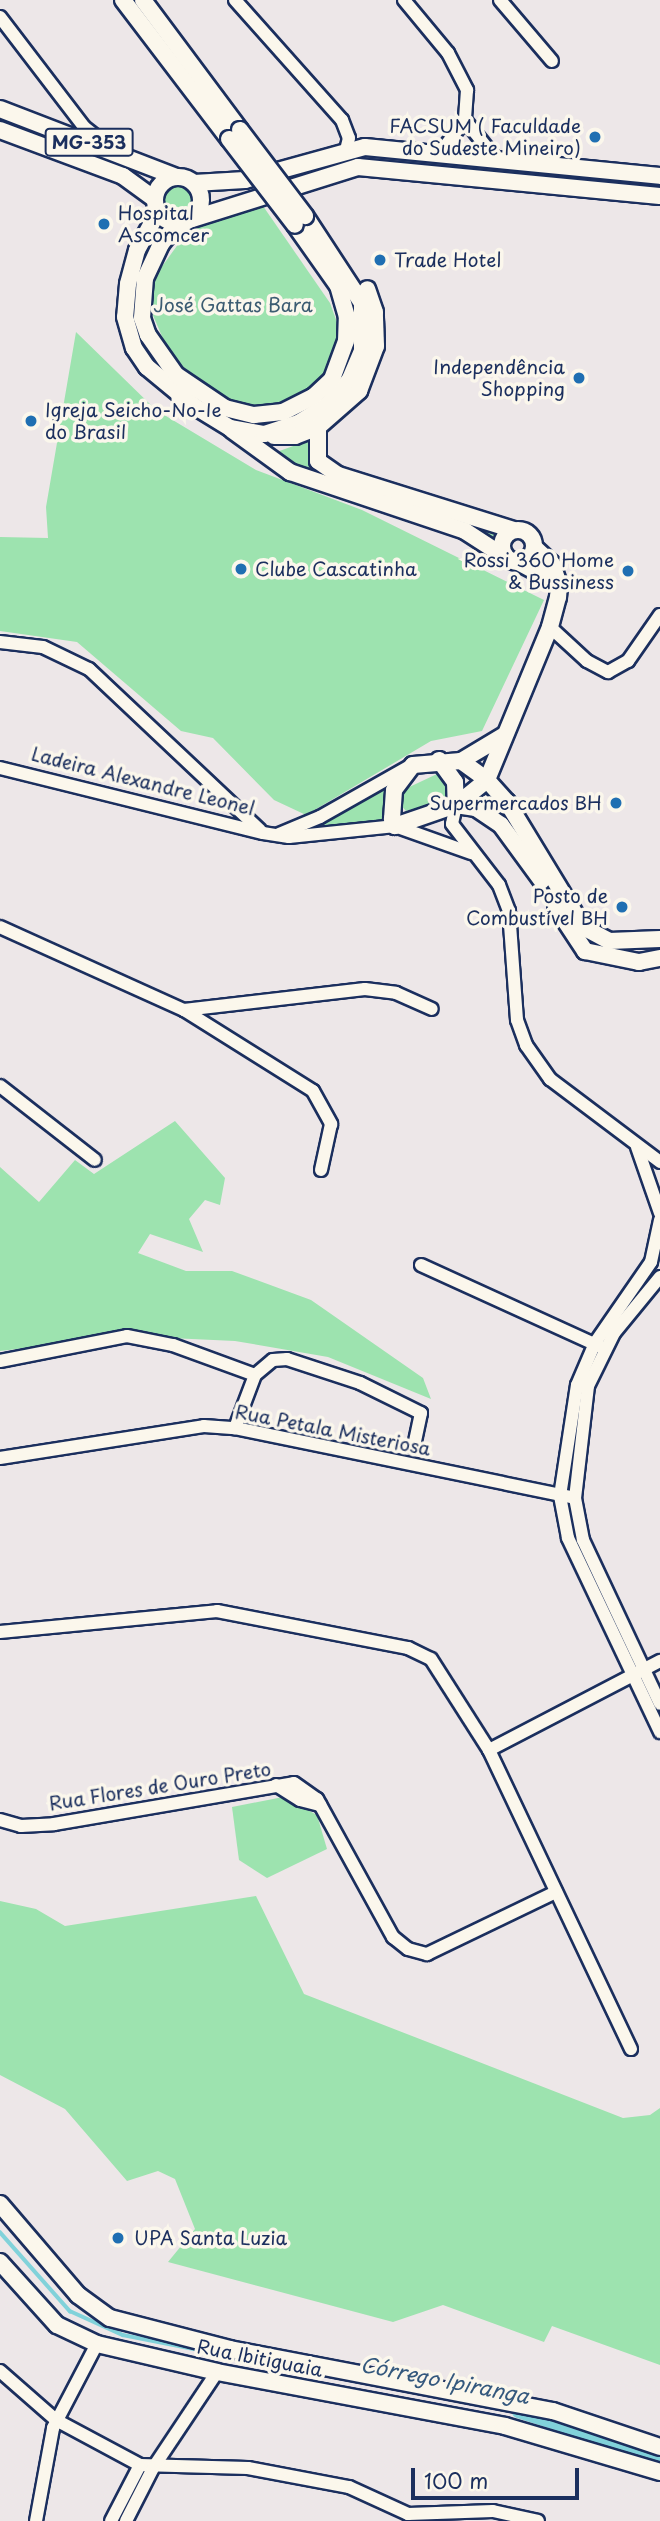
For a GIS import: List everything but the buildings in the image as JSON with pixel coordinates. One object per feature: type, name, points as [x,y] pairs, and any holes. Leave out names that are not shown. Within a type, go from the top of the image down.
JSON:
[{"type":"main road","points":[[123,0],[234,135],[300,221],[338,286],[347,317],[346,341],[332,379],[313,397],[283,412],[254,415],[225,408],[176,375],[148,335],[142,318],[145,278],[160,244],[185,221],[201,201],[194,183]]},
{"type":"main road","points":[[143,0],[234,135]]},
{"type":"main road","name":"MG-353","points":[[0,109],[194,183],[245,180],[346,150],[365,147],[660,176]]},
{"type":"main road","name":"MG-353","points":[[0,130],[123,176],[157,206],[185,221]]},
{"type":"main road","points":[[185,221],[358,167],[660,196]]},
{"type":"main road","points":[[176,177],[159,187],[157,206],[132,267],[126,297],[127,332],[147,368],[290,472],[465,531],[559,584]]},
{"type":"main road","points":[[230,428],[286,438],[318,427],[359,391],[374,362],[377,330],[362,277],[317,233],[300,221]]},
{"type":"main road","points":[[264,434],[300,422],[326,405],[350,379],[362,351],[362,303],[317,233]]},
{"type":"main road","points":[[318,427],[315,449],[327,469],[527,533],[534,547],[552,564],[559,584],[550,627],[487,780]]},
{"type":"main road","points":[[511,559],[502,541],[513,530]]},
{"type":"main road","points":[[511,559],[531,556],[534,547]]},
{"type":"main road","points":[[505,734],[461,761],[487,780],[507,802],[583,927],[609,942],[660,939]]},
{"type":"main road","points":[[498,755],[507,802]]},
{"type":"main road","points":[[439,760],[455,782],[456,805],[476,808],[501,825],[539,874],[569,930],[585,951],[639,962],[660,958]]},
{"type":"main road","name":"Ladeira Alexandre Leonel","points":[[414,765],[439,760],[461,761]]},
{"type":"main road","points":[[395,825],[391,812],[394,790],[414,765]]},
{"type":"main road","name":"Ladeira Alexandre Leonel","points":[[395,825],[456,805],[487,780]]},
{"type":"main road","points":[[0,2204],[78,2295],[104,2330]]},
{"type":"main road","points":[[0,2262],[57,2325],[104,2330]]},
{"type":"main road","name":"Rua Ibitiguaia","points":[[104,2330],[217,2372],[505,2426],[639,2462],[660,2472]]},
{"type":"main road","name":"Rua Ibitiguaia","points":[[104,2330],[230,2349],[553,2411],[649,2445]]},
{"type":"street","points":[[235,0],[342,120],[349,138],[346,150]]},
{"type":"street","points":[[404,0],[460,73],[467,90],[465,120],[440,153]]},
{"type":"street","points":[[500,0],[552,61]]},
{"type":"street","points":[[0,17],[84,127],[114,151]]},
{"type":"street","points":[[465,120],[496,159]]},
{"type":"street","points":[[550,627],[587,661],[608,671],[628,661],[660,615]]},
{"type":"street","points":[[0,642],[43,647],[89,669],[269,834]]},
{"type":"street","name":"Ladeira Alexandre Leonel","points":[[269,834],[320,817],[414,765]]},
{"type":"street","name":"Ladeira Alexandre Leonel","points":[[0,768],[269,834],[395,825]]},
{"type":"street","points":[[456,805],[452,824],[471,853],[499,885],[509,911],[517,1020],[526,1045],[551,1079],[660,1162]]},
{"type":"street","points":[[395,825],[471,853]]},
{"type":"street","points":[[0,928],[184,1010],[313,1091],[331,1124],[321,1170]]},
{"type":"street","points":[[184,1010],[365,989],[396,993],[432,1009]]},
{"type":"street","points":[[0,1086],[94,1160]]},
{"type":"street","points":[[634,1140],[660,1212]]},
{"type":"street","points":[[660,1220],[644,1276],[577,1384],[560,1496],[568,1538],[638,1672],[660,1704]]},
{"type":"street","points":[[421,1265],[599,1346]]},
{"type":"street","points":[[660,1277],[599,1346],[579,1431],[575,1498],[583,1540],[660,1732]]},
{"type":"street","points":[[0,1361],[127,1336],[173,1345],[255,1375]]},
{"type":"street","points":[[235,1427],[255,1375],[273,1360],[287,1359],[360,1383],[421,1413],[414,1447]]},
{"type":"street","name":"Rua Petala Misteriosa","points":[[0,1458],[204,1426],[235,1427],[575,1498]]},
{"type":"street","points":[[0,1632],[217,1611],[408,1648],[438,1668],[489,1750],[631,2049]]},
{"type":"street","points":[[489,1750],[660,1661]]},
{"type":"street","name":"Rua Flores de Ouro Preto","points":[[0,1820],[20,1826],[54,1824],[294,1783],[320,1805],[393,1937],[408,1950],[427,1954],[556,1892]]},
{"type":"street","points":[[36,2521],[56,2420],[104,2330]]},
{"type":"street","points":[[0,2371],[56,2420],[147,2466],[248,2468],[349,2487],[408,2514],[493,2511],[538,2521]]},
{"type":"street","points":[[111,2521],[147,2466],[217,2372]]},
{"type":"street","points":[[639,2462],[649,2445]]},
{"type":"street","points":[[126,2521],[147,2466]]},
{"type":"green space","points":[[180,184],[191,189],[196,200],[191,211],[180,216],[169,211],[164,200],[169,189]]},
{"type":"green space","name":"José Gattas Bara","points":[[263,206],[330,303],[338,325],[338,350],[322,380],[300,398],[268,408],[236,402],[200,382],[170,355],[152,313],[153,279],[184,236],[202,225]]},
{"type":"green space","name":"Clube Cascatinha","points":[[76,332],[156,410],[256,470],[362,510],[544,600],[482,731],[431,741],[306,815],[274,800],[213,738],[181,731],[77,642],[0,631],[0,537],[48,538],[46,507]]},
{"type":"green space","points":[[310,440],[315,463],[496,533],[491,539],[292,470],[271,454]]},
{"type":"green space","points":[[437,774],[450,778],[451,793],[438,803],[406,811],[399,803],[403,790]]},
{"type":"green space","points":[[387,786],[383,801],[388,819],[312,828]]},
{"type":"green space","points":[[175,1121],[225,1178],[220,1205],[205,1200],[189,1219],[203,1252],[150,1234],[138,1253],[186,1271],[232,1271],[311,1300],[423,1378],[431,1399],[328,1357],[235,1341],[127,1336],[0,1351],[0,1167],[39,1202],[75,1160],[94,1174]]},
{"type":"green space","points":[[283,1797],[317,1815],[327,1849],[267,1878],[239,1860],[232,1807]]},
{"type":"green space","points":[[256,1896],[304,1994],[623,2118],[650,2115],[660,2108],[660,2365],[552,2326],[544,2342],[443,2305],[393,2322],[168,2262],[195,2229],[175,2179],[158,2171],[127,2181],[65,2109],[0,2075],[0,1901],[36,1909],[65,1926]]},
{"type":"waterway","points":[[0,2232],[70,2311],[123,2335],[219,2354]]},
{"type":"waterway","name":"Córrego Ipiranga","points":[[518,2412],[660,2458]]},
{"type":"waterway","name":"Córrego Ipiranga","points":[[120,2521],[127,2503]]},
{"type":"place","name":"FACSUM ( Faculdade do Sudeste Mineiro)","points":[[595,137]]},
{"type":"place","name":"Hospital Ascomcer","points":[[104,224]]},
{"type":"place","name":"Trade Hotel","points":[[380,260]]},
{"type":"place","name":"Independência Shopping","points":[[579,378]]},
{"type":"place","name":"Igreja Seicho-No-Ie do Brasil","points":[[31,421]]},
{"type":"place","name":"Clube Cascatinha","points":[[241,569]]},
{"type":"place","name":"Rossi 360 Home & Bussiness","points":[[628,571]]},
{"type":"place","name":"Supermercados BH","points":[[616,803]]},
{"type":"place","name":"Posto de Combustível BH","points":[[622,907]]},
{"type":"place","name":"UPA Santa Luzia","points":[[118,2238]]}]
